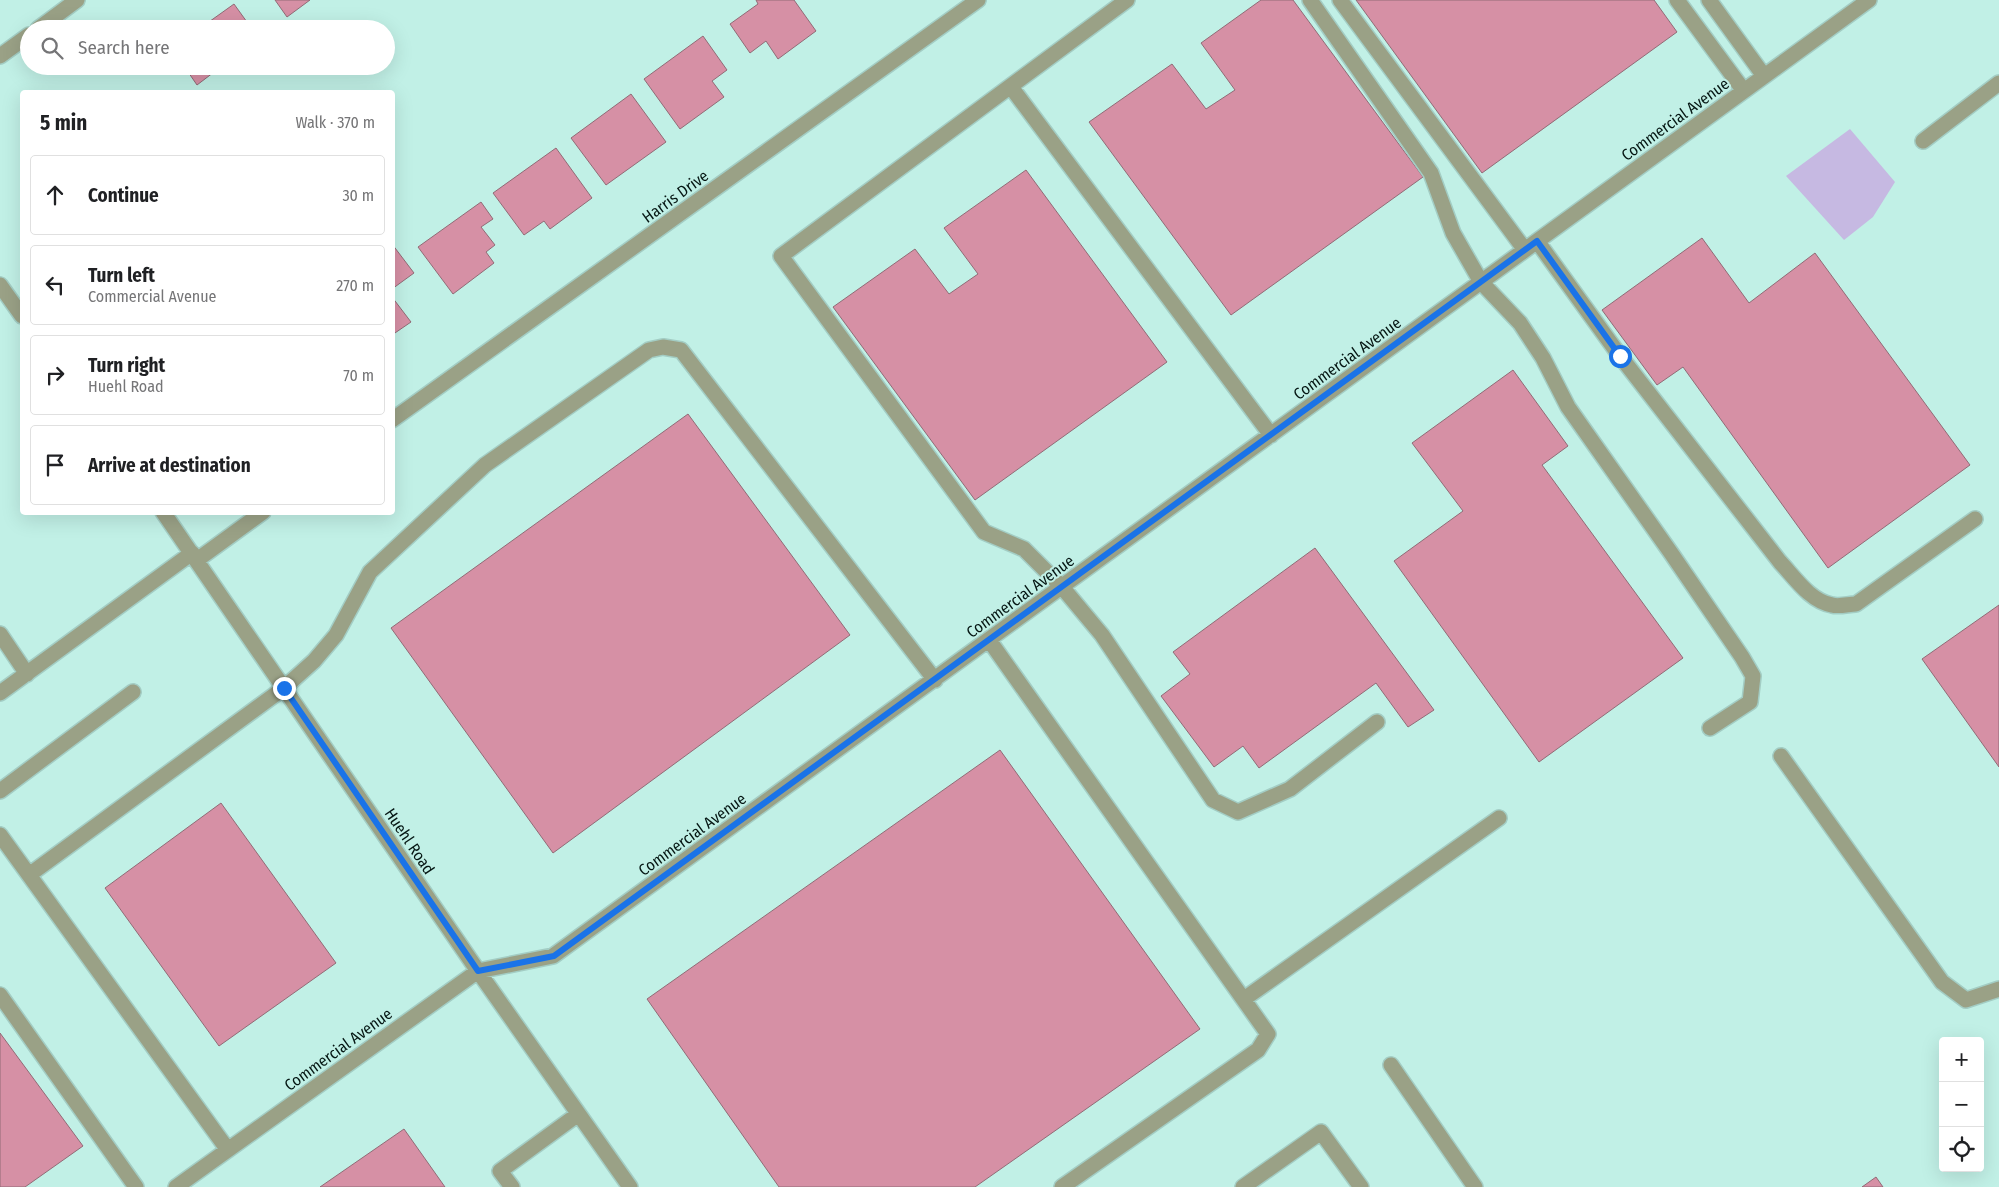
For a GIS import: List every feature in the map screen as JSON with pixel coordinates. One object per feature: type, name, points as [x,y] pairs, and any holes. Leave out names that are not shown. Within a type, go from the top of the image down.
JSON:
[{"type":"street","points":[[50,20],[77,0]]},
{"type":"street","name":"Harris Drive","points":[[395,418],[978,0]]},
{"type":"street","points":[[1127,0],[781,256],[984,532],[1024,549],[1062,586],[1102,635],[1213,800],[1238,812],[1290,789],[1377,722]]},
{"type":"street","points":[[1310,0],[1431,173],[1453,233],[1481,282],[1520,323],[1543,358],[1568,407],[1671,553],[1753,676],[1750,702],[1710,728]]},
{"type":"street","points":[[1340,0],[1525,250]]},
{"type":"street","points":[[1677,0],[1744,91]]},
{"type":"street","points":[[1709,0],[1764,76]]},
{"type":"street","name":"Commercial Avenue","points":[[176,1187],[478,971],[554,956],[1869,0]]},
{"type":"street","points":[[0,56],[20,42]]},
{"type":"street","points":[[1923,141],[1999,83]]},
{"type":"street","points":[[1011,87],[1272,435]]},
{"type":"street","points":[[1537,241],[1620,356],[1780,562],[1803,588],[1820,601],[1834,606],[1856,604],[1975,519]]},
{"type":"street","points":[[0,285],[20,313]]},
{"type":"street","points":[[29,875],[284,688],[314,661],[336,635],[370,572],[484,465],[648,350],[663,347],[681,350],[934,680]]},
{"type":"street","name":"Huehl Road","points":[[165,515],[478,971],[630,1187]]},
{"type":"street","points":[[0,694],[194,556],[258,515]]},
{"type":"street","points":[[0,634],[27,674]]},
{"type":"street","points":[[989,640],[1268,1034],[1258,1050],[1062,1187]]},
{"type":"street","points":[[0,792],[133,692]]},
{"type":"street","points":[[1781,756],[1942,982],[1966,1000],[1999,989]]},
{"type":"street","points":[[1244,999],[1499,818]]},
{"type":"street","points":[[0,835],[228,1150]]},
{"type":"street","points":[[0,995],[136,1187]]},
{"type":"street","points":[[1391,1065],[1476,1187]]},
{"type":"street","points":[[512,1187],[500,1171],[578,1115]]},
{"type":"street","points":[[1243,1187],[1321,1132],[1361,1187]]},
{"type":"shaded area","points":[[1850,129],[1895,182],[1873,217],[1844,240],[1786,176]]},
{"type":"building","points":[[275,0],[310,0],[287,17]]},
{"type":"building","points":[[756,0],[794,0],[816,31],[778,59],[766,41],[750,53],[730,24],[758,4]]},
{"type":"building","points":[[1261,0],[1293,0],[1423,177],[1231,315],[1089,122],[1172,64],[1206,109],[1235,90],[1201,43]]},
{"type":"building","points":[[1356,0],[1654,0],[1677,32],[1482,173]]},
{"type":"building","points":[[234,4],[246,20],[212,20]]},
{"type":"building","points":[[703,36],[727,70],[712,81],[724,97],[680,129],[644,79]]},
{"type":"building","points":[[190,75],[210,75],[197,85]]},
{"type":"building","points":[[631,94],[666,142],[606,185],[571,138]]},
{"type":"building","points":[[556,148],[592,198],[550,229],[544,221],[524,235],[493,193]]},
{"type":"building","points":[[1026,170],[1167,362],[975,500],[833,307],[915,249],[949,294],[978,274],[944,228]]},
{"type":"building","points":[[481,202],[493,219],[481,227],[495,245],[486,252],[494,263],[453,294],[418,247]]},
{"type":"building","points":[[1702,238],[1749,303],[1815,253],[1970,465],[1828,568],[1683,367],[1657,385],[1602,310]]},
{"type":"building","points":[[395,248],[414,273],[395,287]]},
{"type":"building","points":[[395,301],[411,322],[395,333]]},
{"type":"building","points":[[1513,370],[1568,446],[1542,465],[1683,658],[1539,762],[1394,561],[1463,511],[1412,443]]},
{"type":"building","points":[[688,414],[850,635],[553,853],[391,628]]},
{"type":"building","points":[[1315,548],[1434,710],[1408,727],[1376,683],[1259,768],[1243,746],[1214,767],[1161,696],[1190,674],[1173,652]]},
{"type":"building","points":[[1999,605],[1999,767],[1922,659]]},
{"type":"building","points":[[1000,750],[1200,1029],[975,1187],[779,1187],[647,999]]},
{"type":"building","points":[[221,803],[336,963],[219,1046],[105,888]]},
{"type":"building","points":[[0,1033],[83,1146],[25,1187],[0,1187]]},
{"type":"building","points":[[404,1129],[445,1187],[320,1187]]},
{"type":"building","points":[[1876,1177],[1883,1187],[1862,1187]]},
{"type":"route","points":[[284,688],[478,971],[554,956],[1537,241],[1620,356]]}]
